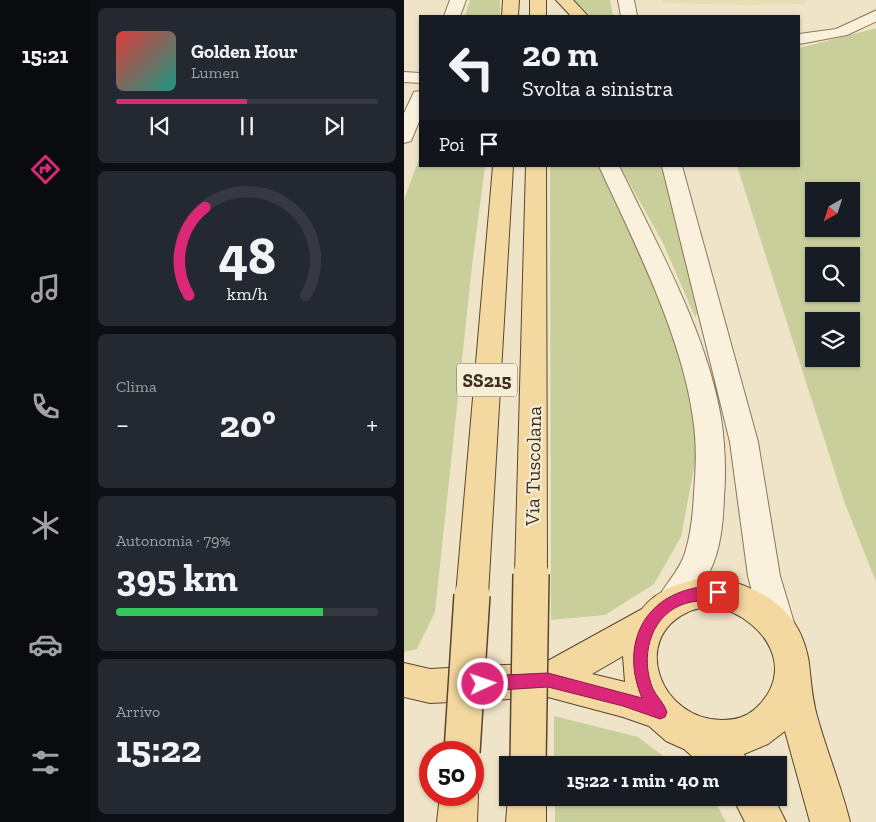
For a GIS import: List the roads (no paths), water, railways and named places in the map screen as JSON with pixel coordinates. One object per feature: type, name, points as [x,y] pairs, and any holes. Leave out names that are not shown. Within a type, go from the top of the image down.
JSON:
[{"type":"main road","points":[[510,15],[511,0]]},
{"type":"main road","points":[[538,0],[538,15]]},
{"type":"main road","points":[[564,0],[579,15]]},
{"type":"main road","name":"SS215","points":[[463,741],[503,167]]},
{"type":"main road","name":"Via Tuscolana","points":[[528,756],[536,167]]},
{"type":"main road","points":[[548,680],[695,594],[718,592],[741,598],[761,610],[778,626],[790,652],[794,703],[811,751],[830,822]]},
{"type":"main road","points":[[663,611],[644,637],[639,656],[641,675],[648,694],[660,712],[676,726],[696,735],[718,739],[739,737],[760,729],[776,716],[787,699],[792,679]]},
{"type":"main road","points":[[413,688],[548,680],[623,699],[660,712]]},
{"type":"main road","points":[[696,735],[720,756]]},
{"type":"main road","points":[[526,822],[527,806]]},
{"type":"main road","points":[[757,806],[766,822]]},
{"type":"street","points":[[626,0],[629,15]]},
{"type":"street","points":[[800,40],[835,34],[850,29],[876,14]]},
{"type":"street","points":[[404,77],[419,78]]},
{"type":"street","points":[[404,137],[419,99]]},
{"type":"street","points":[[609,167],[676,316],[694,366],[707,416],[711,463],[706,533],[693,575],[663,611]]},
{"type":"street","points":[[672,167],[744,442],[764,576],[778,626]]}]
